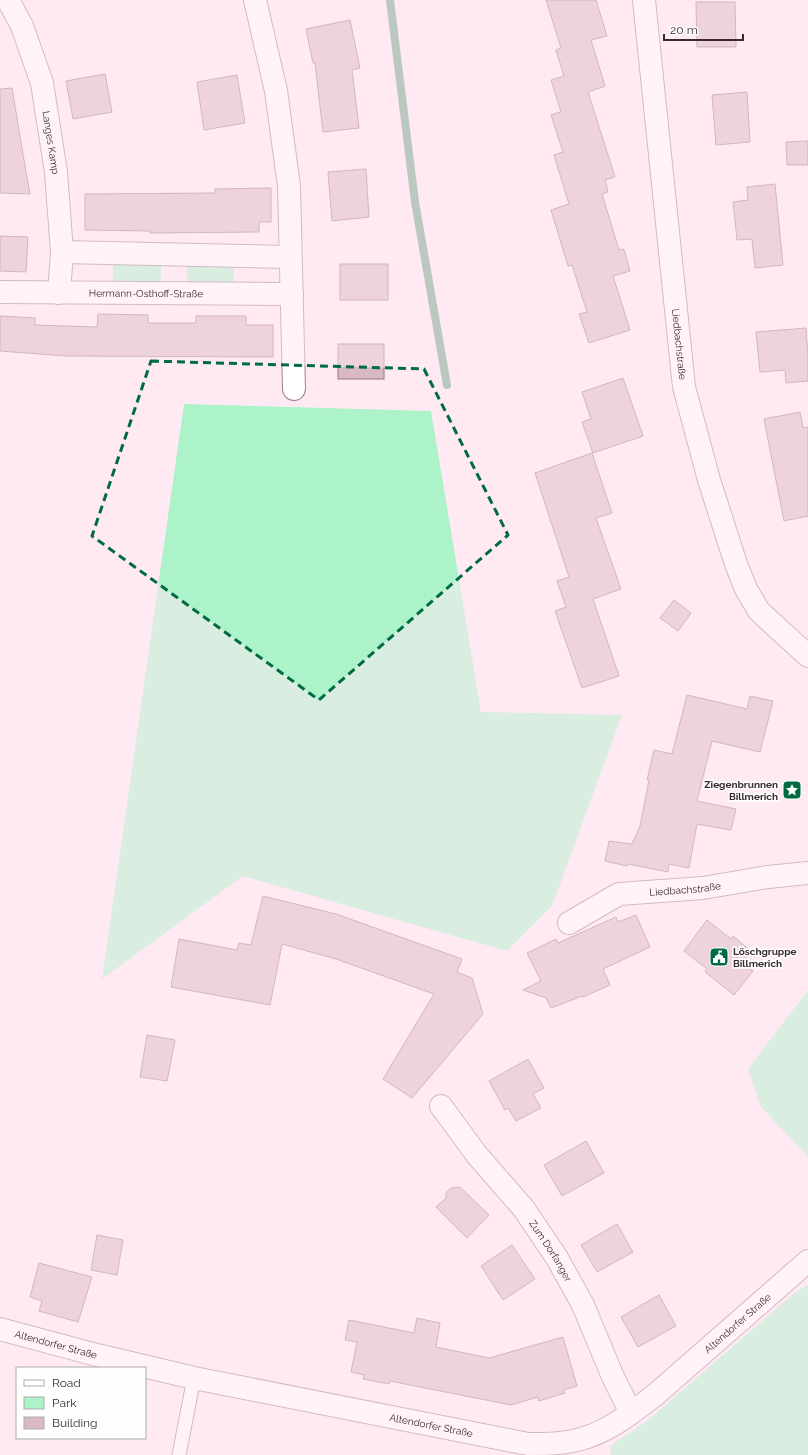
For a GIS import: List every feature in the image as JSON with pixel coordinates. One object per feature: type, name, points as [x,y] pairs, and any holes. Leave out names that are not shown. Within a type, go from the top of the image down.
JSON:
[{"type":"street","name":"Langes Kamp","points":[[8,0],[22,26],[42,83],[56,172],[62,252],[59,293]]},
{"type":"street","points":[[255,0],[276,91],[289,186],[294,389]]},
{"type":"street","name":"Liedbachstraße","points":[[644,0],[684,387],[709,480],[736,564],[746,588],[759,612],[808,656]]},
{"type":"street","points":[[62,252],[290,257]]},
{"type":"street","name":"Hermann-Osthoff-Straße","points":[[0,292],[292,294]]},
{"type":"street","name":"Liedbachstraße","points":[[569,923],[620,894],[703,888],[768,877],[808,873]]},
{"type":"street","name":"Zum Dorfanger","points":[[441,1106],[476,1155],[524,1209],[557,1258],[583,1305],[613,1377],[631,1413]]},
{"type":"street","name":"Altendorfer Straße","points":[[0,1329],[96,1355],[194,1378],[528,1444],[555,1444],[581,1439],[602,1430],[631,1413],[655,1395],[808,1261]]},
{"type":"lane","points":[[180,1455],[194,1378]]},
{"type":"highlighted area","points":[[151,361],[424,369],[508,535],[319,700],[92,536]]},
{"type":"green space","points":[[113,265],[161,265],[161,283],[113,283]]},
{"type":"green space","points":[[187,266],[234,266],[234,283],[187,283]]},
{"type":"green space","points":[[184,404],[431,411],[481,712],[622,715],[552,906],[507,951],[243,876],[102,979]]},
{"type":"green space","points":[[808,990],[808,1157],[761,1107],[748,1069]]},
{"type":"green space","points":[[808,1285],[808,1455],[611,1455],[610,1446],[647,1421],[793,1294]]},
{"type":"building","points":[[546,0],[596,0],[607,36],[591,40],[605,86],[588,92],[615,177],[605,180],[608,192],[602,194],[619,250],[624,249],[630,271],[613,276],[630,330],[589,343],[579,314],[587,312],[572,265],[568,266],[551,210],[569,204],[554,155],[563,152],[551,115],[561,112],[551,80],[564,76],[556,50],[561,48]]},
{"type":"building","points":[[696,2],[735,2],[736,47],[697,47]]},
{"type":"building","points":[[350,20],[360,68],[352,70],[359,128],[323,132],[315,63],[313,63],[306,29]]},
{"type":"building","points":[[105,74],[112,112],[73,119],[66,81]]},
{"type":"building","points":[[237,75],[245,123],[204,130],[197,82]]},
{"type":"building","points":[[12,88],[30,194],[0,193],[0,89]]},
{"type":"building","points":[[747,92],[750,142],[716,145],[712,95]]},
{"type":"building","points":[[808,141],[808,165],[787,165],[786,142]]},
{"type":"building","points":[[366,169],[369,217],[332,221],[328,172]]},
{"type":"building","points":[[775,184],[783,265],[755,268],[752,239],[737,240],[733,202],[748,200],[747,187]]},
{"type":"building","points":[[271,188],[271,222],[259,222],[259,232],[150,233],[150,231],[85,230],[85,194],[215,193],[215,189]]},
{"type":"building","points":[[0,236],[28,237],[26,272],[0,271]]},
{"type":"building","points":[[340,264],[388,264],[388,300],[340,300]]},
{"type":"building","points":[[98,314],[148,315],[148,323],[196,323],[196,316],[246,316],[246,325],[273,325],[273,357],[66,356],[0,351],[0,316],[35,318],[35,325],[97,327]]},
{"type":"building","points":[[806,328],[808,381],[786,383],[785,370],[760,372],[756,332]]},
{"type":"building","points":[[338,344],[384,344],[384,379],[338,379]]},
{"type":"building","points":[[623,378],[643,436],[593,453],[582,422],[591,419],[582,392]]},
{"type":"building","points":[[800,412],[803,428],[808,427],[808,516],[784,521],[764,419]]},
{"type":"building","points":[[592,453],[612,513],[596,518],[621,589],[593,599],[619,676],[582,688],[555,611],[566,607],[557,581],[569,577],[535,473]]},
{"type":"building","points":[[674,600],[691,613],[678,631],[660,618]]},
{"type":"building","points":[[687,695],[747,709],[750,696],[773,701],[760,752],[712,741],[697,801],[736,809],[731,830],[697,824],[689,868],[669,864],[668,872],[605,861],[609,841],[632,844],[640,826],[649,780],[647,780],[654,750],[672,754]]},
{"type":"building","points":[[263,896],[336,914],[462,959],[457,972],[472,978],[483,1014],[412,1098],[383,1079],[434,994],[336,959],[282,944],[270,1005],[171,987],[179,939],[237,950],[239,943],[251,945]]},
{"type":"building","points":[[636,915],[650,947],[603,969],[610,985],[583,997],[582,996],[551,1008],[546,998],[523,990],[541,981],[527,953],[556,939],[558,943],[616,917],[618,922]]},
{"type":"building","name":"Löschgruppe Billmerich","points":[[707,920],[731,939],[733,936],[751,951],[743,962],[753,971],[734,995],[705,972],[707,969],[684,951]]},
{"type":"building","points":[[147,1035],[175,1040],[167,1081],[140,1077]]},
{"type":"building","points":[[528,1059],[544,1088],[533,1094],[541,1108],[516,1121],[508,1108],[505,1110],[489,1081]]},
{"type":"building","points":[[586,1141],[604,1173],[562,1196],[544,1165]]},
{"type":"building","points":[[460,1187],[489,1215],[467,1238],[436,1207],[446,1198],[446,1193],[451,1188]]},
{"type":"building","points":[[617,1224],[633,1252],[597,1272],[581,1245]]},
{"type":"building","points":[[97,1235],[123,1240],[117,1275],[91,1270]]},
{"type":"building","points":[[512,1245],[535,1279],[503,1300],[481,1266]]},
{"type":"building","points":[[39,1263],[92,1277],[78,1322],[39,1311],[42,1301],[30,1297]]},
{"type":"building","points":[[659,1295],[676,1326],[638,1347],[621,1317]]},
{"type":"building","points":[[417,1318],[440,1323],[436,1347],[489,1358],[563,1337],[577,1386],[563,1390],[565,1393],[539,1401],[538,1397],[511,1405],[390,1381],[389,1384],[363,1379],[364,1375],[351,1372],[357,1342],[345,1340],[349,1320],[414,1333]]},
{"type":"waterway","points":[[390,0],[415,202],[447,385]]},
{"type":"place","name":"Ziegenbrunnen Billmerich","points":[[792,790]]},
{"type":"place","name":"Löschgruppe Billmerich","points":[[719,957]]}]
